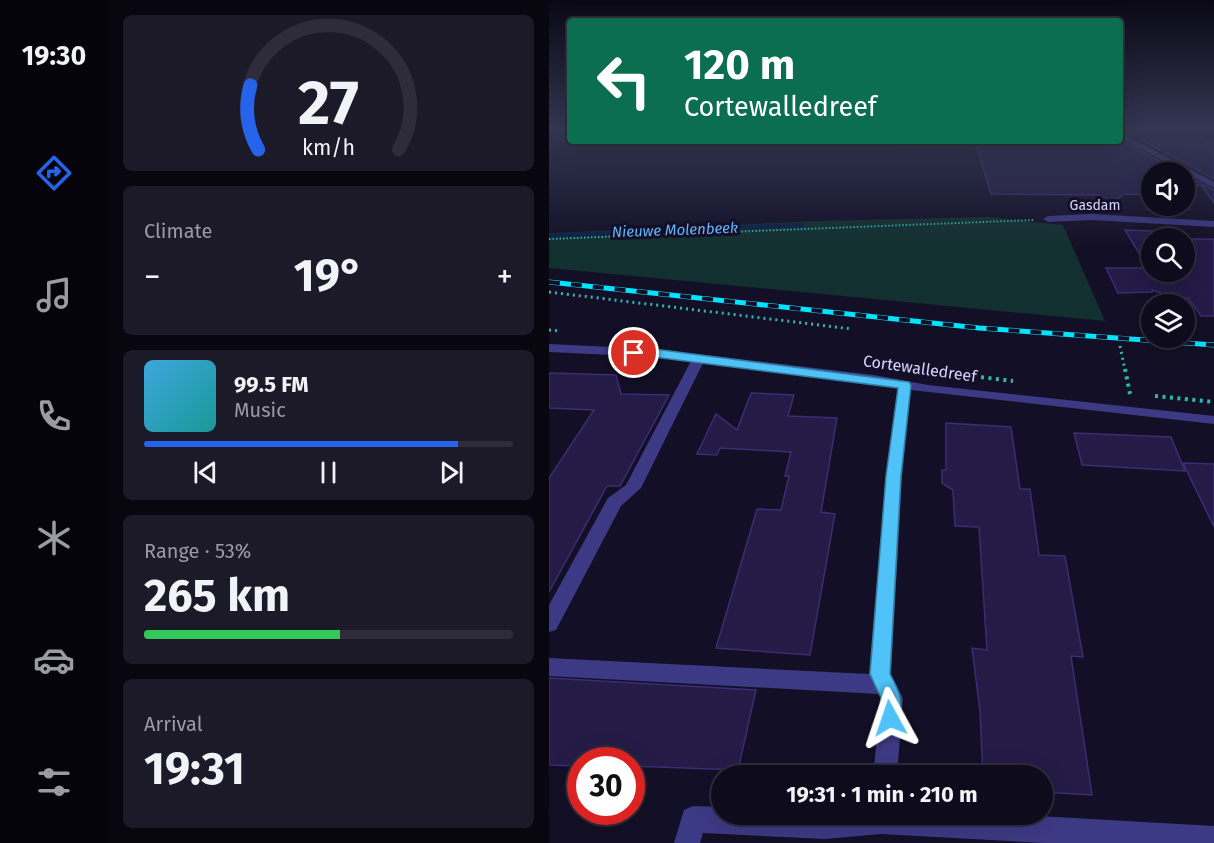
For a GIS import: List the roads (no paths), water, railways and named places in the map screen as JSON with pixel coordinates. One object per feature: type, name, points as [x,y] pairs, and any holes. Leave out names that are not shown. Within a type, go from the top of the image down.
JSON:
[{"type":"street","points":[[1185,169],[1214,185]]},
{"type":"street","name":"Gasdam","points":[[1048,219],[1092,217],[1214,224]]},
{"type":"street","name":"Cortewalledreef","points":[[549,348],[615,353],[654,353],[905,385],[1214,420]]},
{"type":"street","points":[[549,624],[614,502],[633,489],[699,358]]},
{"type":"street","points":[[886,765],[892,698],[880,674],[894,476],[905,385]]},
{"type":"street","points":[[549,667],[885,685]]},
{"type":"street","points":[[687,843],[693,819],[711,820]]},
{"type":"street","points":[[806,825],[832,825]]},
{"type":"street","points":[[992,825],[1214,839]]},
{"type":"waterway","name":"Nieuwe Molenbeek","points":[[549,236],[801,225]]},
{"type":"railway","points":[[549,282],[979,328],[1214,345]]}]
